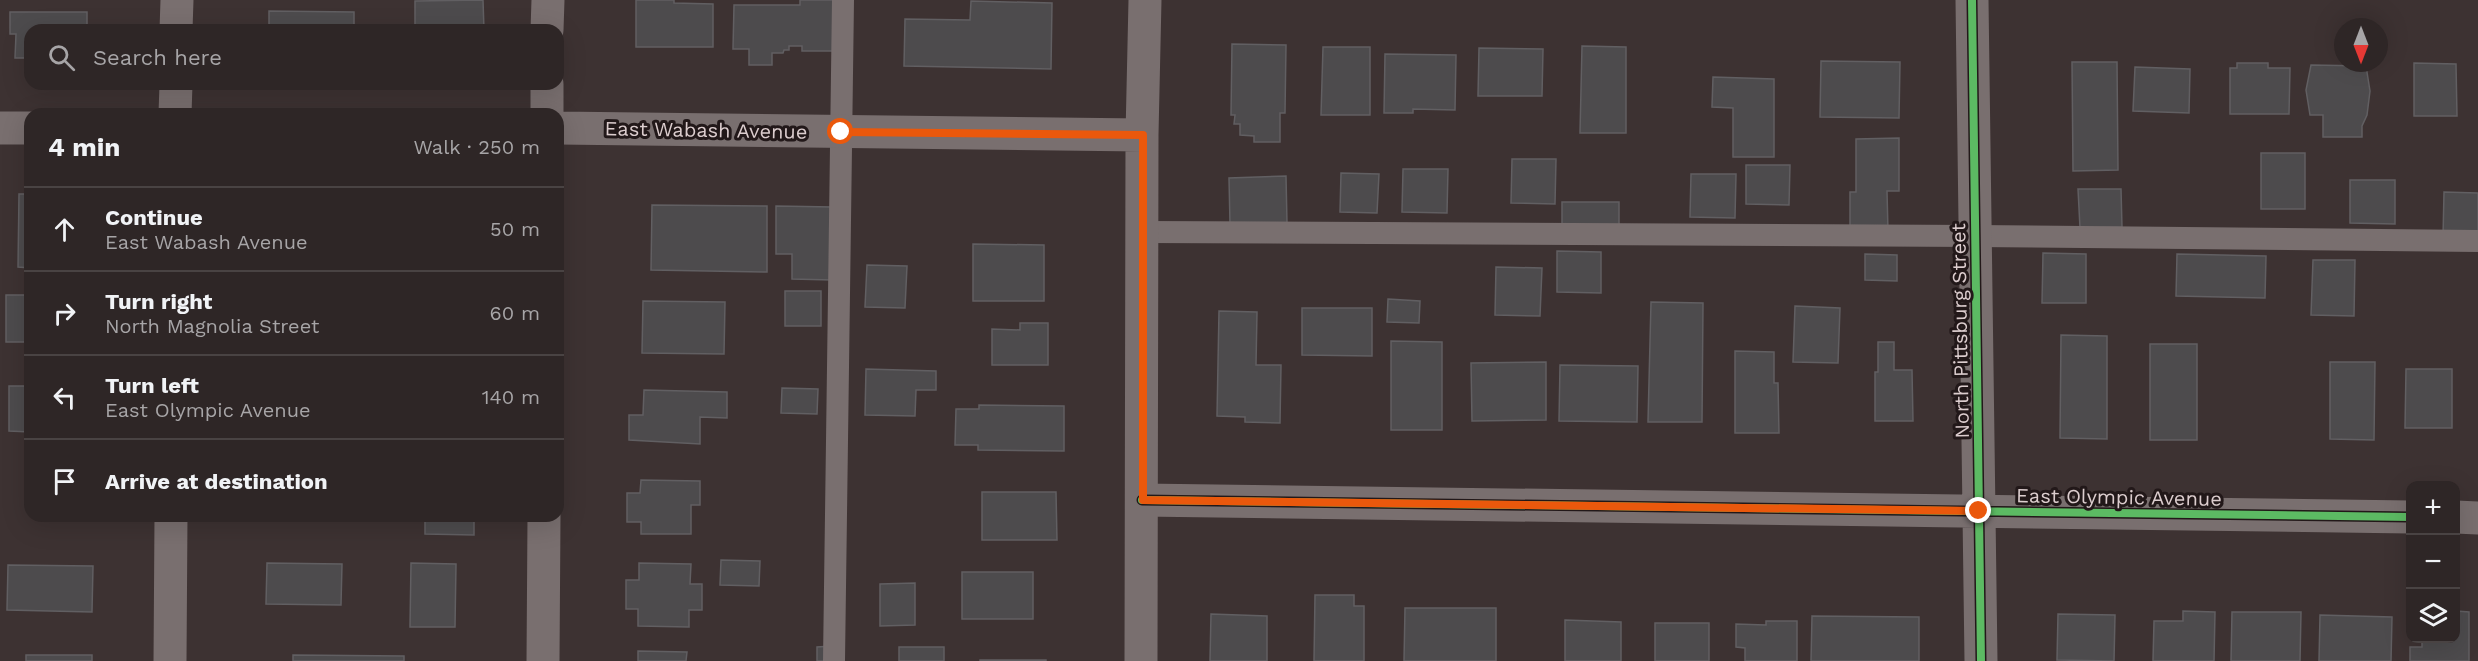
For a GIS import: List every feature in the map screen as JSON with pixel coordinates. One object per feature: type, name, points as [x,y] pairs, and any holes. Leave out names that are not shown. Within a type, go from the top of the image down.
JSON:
[{"type":"street","points":[[176,24],[177,0]]},
{"type":"street","points":[[548,0],[548,24]]},
{"type":"street","points":[[1141,661],[1145,0]]},
{"type":"street","name":"North Pittsburg Street","points":[[1972,0],[1981,661]]},
{"type":"street","points":[[175,108],[176,90]]},
{"type":"street","points":[[547,90],[547,108]]},
{"type":"street","points":[[0,128],[24,128]]},
{"type":"street","name":"East Wabash Avenue","points":[[564,128],[1143,135]]},
{"type":"street","name":"East Olympic Avenue","points":[[1143,500],[2406,517]]},
{"type":"street","points":[[2460,517],[2478,518]]},
{"type":"street","points":[[170,661],[171,522]]},
{"type":"street","points":[[543,661],[544,522]]},
{"type":"lane","points":[[834,661],[843,0]]},
{"type":"lane","points":[[1142,232],[2478,241]]},
{"type":"building","points":[[483,0],[484,24],[415,24],[415,1]]},
{"type":"building","points":[[636,0],[674,0],[674,3],[713,4],[713,47],[636,47]]},
{"type":"building","points":[[800,0],[837,0],[836,51],[802,51],[802,46],[789,46],[789,50],[784,50],[783,53],[772,53],[772,65],[749,65],[749,49],[733,49],[734,5],[800,5]]},
{"type":"building","points":[[971,1],[1052,3],[1051,69],[904,66],[905,19],[970,20]]},
{"type":"building","points":[[269,11],[354,12],[354,24],[269,24]]},
{"type":"building","points":[[10,12],[87,12],[87,24],[24,24],[24,58],[15,58],[16,34],[10,34]]},
{"type":"building","points":[[1232,44],[1286,45],[1285,113],[1280,113],[1280,142],[1254,142],[1254,136],[1240,135],[1240,124],[1234,124],[1235,115],[1231,115]]},
{"type":"building","points":[[1582,46],[1626,47],[1626,133],[1580,133]]},
{"type":"building","points":[[1323,47],[1370,47],[1370,115],[1321,115]]},
{"type":"building","points":[[1479,48],[1543,49],[1542,96],[1478,96]]},
{"type":"building","points":[[1385,54],[1456,55],[1455,110],[1413,109],[1413,113],[1384,113]]},
{"type":"building","points":[[1821,61],[1900,62],[1899,118],[1820,117]]},
{"type":"building","points":[[2072,62],[2117,62],[2118,170],[2073,171]]},
{"type":"building","points":[[2237,63],[2268,63],[2268,68],[2290,68],[2289,114],[2230,114],[2230,68],[2237,68]]},
{"type":"building","points":[[2414,63],[2456,64],[2457,116],[2414,116]]},
{"type":"building","points":[[2311,65],[2334,65],[2334,72],[2367,72],[2370,91],[2367,115],[2362,126],[2362,137],[2323,137],[2323,115],[2310,115],[2306,90]]},
{"type":"building","points":[[2135,67],[2190,69],[2189,113],[2133,111]]},
{"type":"building","points":[[1713,77],[1774,79],[1774,157],[1733,157],[1733,108],[1712,107]]},
{"type":"building","points":[[1899,138],[1899,191],[1887,191],[1888,231],[1850,232],[1850,192],[1856,192],[1856,139]]},
{"type":"building","points":[[2261,153],[2305,153],[2305,209],[2261,209]]},
{"type":"building","points":[[1512,159],[1556,159],[1555,204],[1511,203]]},
{"type":"building","points":[[1746,165],[1790,165],[1789,205],[1746,204]]},
{"type":"building","points":[[1403,169],[1448,169],[1447,213],[1402,212]]},
{"type":"building","points":[[1341,173],[1379,174],[1377,213],[1340,212]]},
{"type":"building","points":[[1691,174],[1736,174],[1735,218],[1690,217]]},
{"type":"building","points":[[1286,176],[1287,223],[1230,224],[1229,178]]},
{"type":"building","points":[[2350,180],[2395,180],[2395,224],[2350,223]]},
{"type":"building","points":[[2078,189],[2121,189],[2122,227],[2080,228]]},
{"type":"building","points":[[2444,192],[2478,193],[2478,237],[2443,237]]},
{"type":"building","points":[[19,194],[24,194],[24,268],[18,267]]},
{"type":"building","points":[[1562,202],[1619,202],[1619,229],[1562,228]]},
{"type":"building","points":[[652,205],[767,206],[767,272],[651,270]]},
{"type":"building","points":[[776,206],[833,207],[832,280],[792,279],[792,254],[776,254]]},
{"type":"building","points":[[973,244],[1044,245],[1044,301],[973,301]]},
{"type":"building","points":[[1557,251],[1601,252],[1601,293],[1557,292]]},
{"type":"building","points":[[2043,253],[2086,254],[2086,303],[2042,303]]},
{"type":"building","points":[[1865,254],[1897,255],[1897,281],[1865,280]]},
{"type":"building","points":[[2177,254],[2266,256],[2265,298],[2176,296]]},
{"type":"building","points":[[2313,260],[2355,260],[2354,316],[2311,315]]},
{"type":"building","points":[[867,265],[907,266],[905,308],[865,307]]},
{"type":"building","points":[[1496,267],[1542,268],[1540,316],[1495,315]]},
{"type":"building","points":[[785,291],[821,291],[821,326],[785,326]]},
{"type":"building","points":[[6,295],[24,295],[24,342],[6,342]]},
{"type":"building","points":[[1388,299],[1420,301],[1419,323],[1387,322]]},
{"type":"building","points":[[643,301],[725,302],[724,354],[642,353]]},
{"type":"building","points":[[1651,302],[1703,303],[1702,422],[1648,422]]},
{"type":"building","points":[[1795,306],[1840,308],[1838,363],[1793,362]]},
{"type":"building","points":[[1302,308],[1372,308],[1372,356],[1302,355]]},
{"type":"building","points":[[1219,311],[1257,312],[1256,365],[1281,365],[1280,423],[1245,422],[1245,417],[1217,416]]},
{"type":"building","points":[[1020,323],[1048,323],[1048,365],[992,365],[992,329],[1020,330]]},
{"type":"building","points":[[2061,335],[2107,336],[2107,439],[2060,438]]},
{"type":"building","points":[[1391,341],[1442,342],[1442,430],[1391,430]]},
{"type":"building","points":[[1878,342],[1894,342],[1894,370],[1912,370],[1913,421],[1875,421],[1875,372],[1878,372]]},
{"type":"building","points":[[2150,344],[2197,344],[2197,440],[2150,440]]},
{"type":"building","points":[[1735,351],[1774,352],[1774,383],[1778,383],[1779,433],[1735,433]]},
{"type":"building","points":[[1546,362],[1546,420],[1472,421],[1471,363]]},
{"type":"building","points":[[2330,362],[2375,362],[2374,440],[2330,439]]},
{"type":"building","points":[[1560,365],[1638,366],[1637,422],[1559,421]]},
{"type":"building","points":[[866,369],[936,371],[936,390],[916,390],[915,416],[865,415]]},
{"type":"building","points":[[2406,369],[2452,369],[2452,428],[2405,428]]},
{"type":"building","points":[[9,386],[24,386],[24,432],[9,431]]},
{"type":"building","points":[[782,388],[818,389],[817,414],[781,413]]},
{"type":"building","points":[[644,390],[727,392],[727,418],[700,417],[700,444],[629,440],[629,415],[643,415]]},
{"type":"building","points":[[979,405],[1064,406],[1064,451],[978,450],[978,445],[955,445],[956,409],[979,409]]},
{"type":"building","points":[[641,480],[700,481],[700,505],[691,505],[691,534],[641,534],[641,522],[627,522],[627,493],[640,493]]},
{"type":"building","points":[[982,492],[1056,492],[1057,540],[982,540]]},
{"type":"building","points":[[425,522],[474,522],[474,535],[425,534]]},
{"type":"building","points":[[721,560],[760,561],[759,586],[720,585]]},
{"type":"building","points":[[267,563],[342,564],[341,605],[266,604]]},
{"type":"building","points":[[411,563],[456,564],[455,627],[410,627]]},
{"type":"building","points":[[639,563],[691,564],[690,584],[702,584],[702,610],[689,610],[689,627],[638,626],[638,609],[626,609],[626,580],[639,580]]},
{"type":"building","points":[[8,565],[93,566],[92,612],[7,610]]},
{"type":"building","points":[[962,572],[1033,572],[1033,619],[962,619]]},
{"type":"building","points":[[915,583],[915,625],[880,626],[880,584]]},
{"type":"building","points":[[1315,595],[1354,595],[1354,606],[1364,606],[1364,661],[1314,661]]},
{"type":"building","points":[[1405,608],[1496,608],[1496,661],[1404,661]]},
{"type":"building","points":[[2183,611],[2215,612],[2214,661],[2153,661],[2154,621],[2183,621]]},
{"type":"building","points":[[2460,611],[2469,612],[2469,661],[2410,661],[2410,647],[2422,647],[2422,643],[2460,643]]},
{"type":"building","points":[[2232,612],[2301,612],[2300,661],[2231,661]]},
{"type":"building","points":[[1211,614],[1267,616],[1267,661],[1210,661]]},
{"type":"building","points":[[2058,614],[2115,615],[2114,661],[2057,660]]},
{"type":"building","points":[[2320,615],[2392,617],[2391,661],[2319,661]]},
{"type":"building","points":[[1812,616],[1919,617],[1919,661],[1811,661]]},
{"type":"building","points":[[1565,620],[1621,622],[1621,661],[1565,661]]},
{"type":"building","points":[[1766,621],[1797,621],[1797,661],[1745,661],[1745,648],[1736,647],[1736,624],[1766,625]]},
{"type":"building","points":[[1655,623],[1709,623],[1709,661],[1655,661]]},
{"type":"building","points":[[832,646],[832,661],[817,661],[817,647]]},
{"type":"building","points":[[899,647],[944,647],[944,661],[899,661]]},
{"type":"building","points":[[638,651],[687,652],[686,661],[638,661]]},
{"type":"building","points":[[26,655],[92,655],[92,661],[26,661]]},
{"type":"building","points":[[293,655],[404,656],[404,661],[293,661]]},
{"type":"building","points":[[1046,660],[1046,661],[980,661]]},
{"type":"cycle path","points":[[1972,0],[1981,661]]},
{"type":"cycle path","points":[[1142,500],[2406,517]]},
{"type":"route","points":[[841,132],[1143,135],[1143,500],[1979,511]]}]
